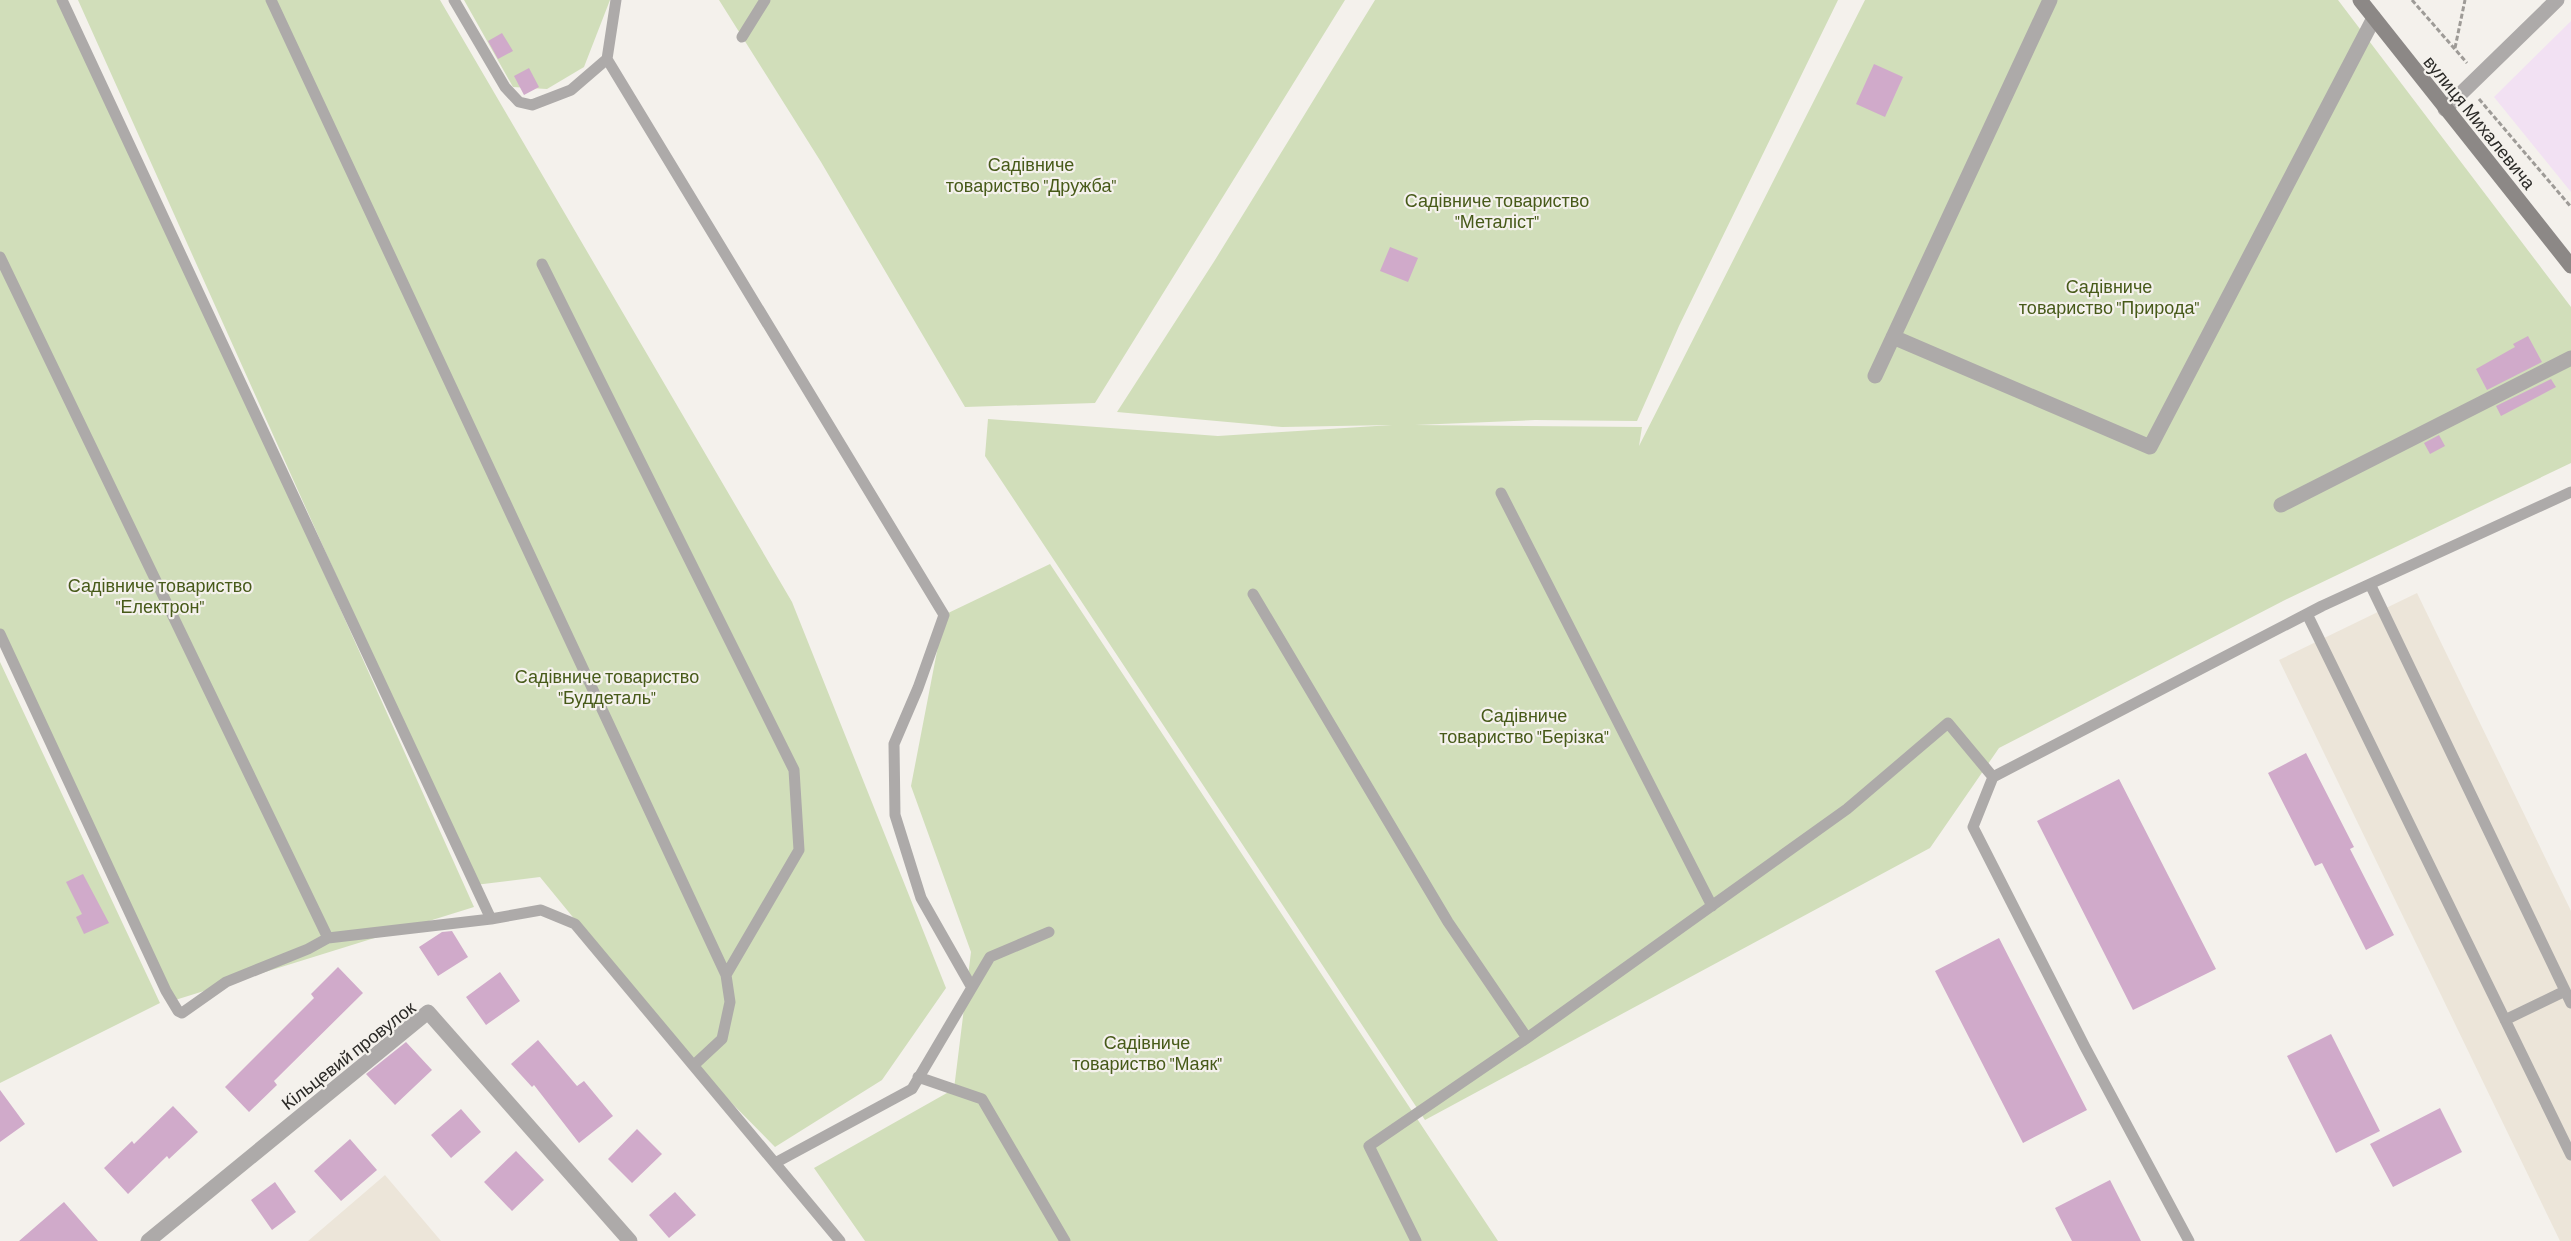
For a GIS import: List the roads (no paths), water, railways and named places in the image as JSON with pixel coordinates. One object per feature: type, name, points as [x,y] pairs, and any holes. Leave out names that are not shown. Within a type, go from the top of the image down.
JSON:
[{"type":"street","points":[[1875,376],[2050,0]]},
{"type":"street","name":"вулиця Михалевича","points":[[2360,0],[2571,266]]},
{"type":"street","points":[[2445,109],[2557,0]]},
{"type":"street","points":[[1893,337],[2150,447],[2374,18]]},
{"type":"street","points":[[2281,505],[2571,358]]},
{"type":"street","name":"Кільцевий провулок","points":[[148,1241],[428,1012],[630,1241]]},
{"type":"lane","points":[[62,0],[491,919]]},
{"type":"lane","points":[[271,0],[726,975],[730,1002],[722,1039],[694,1065]]},
{"type":"lane","points":[[454,0],[505,87],[519,102],[532,105],[571,90],[607,59]]},
{"type":"lane","points":[[616,0],[607,59],[944,616],[894,744],[895,815],[920,898],[971,986]]},
{"type":"lane","points":[[742,37],[765,0]]},
{"type":"lane","points":[[0,257],[328,938]]},
{"type":"lane","points":[[542,264],[794,770],[799,850],[726,975]]},
{"type":"lane","points":[[1501,492],[1712,906]]},
{"type":"lane","points":[[2190,1241],[2085,1047],[1973,827],[1993,777],[2307,614],[2571,492]]},
{"type":"lane","points":[[2370,584],[2571,1003]]},
{"type":"lane","points":[[1253,594],[1448,922],[1527,1038]]},
{"type":"lane","points":[[2307,614],[2571,1155]]},
{"type":"lane","points":[[0,634],[166,990],[178,1011],[182,1013],[226,982],[328,938],[491,919],[541,910],[575,924],[840,1241]]},
{"type":"lane","points":[[1416,1241],[1369,1146],[1527,1038],[1847,809],[1948,723],[1993,777]]},
{"type":"lane","points":[[775,1163],[912,1089],[971,986],[990,957],[1049,932]]},
{"type":"lane","points":[[2505,1020],[2565,991]]},
{"type":"lane","points":[[918,1077],[982,1099],[1064,1241]]},
{"type":"park label","name":"Садівниче товариство \"Дружба\"","points":[[1031,174]]},
{"type":"park label","name":"Садівниче товариство \"Металіст\"","points":[[1497,210]]},
{"type":"park label","name":"Садівниче товариство \"Природа\"","points":[[2109,296]]},
{"type":"park label","name":"Садівниче товариство \"Електрон\"","points":[[160,595]]},
{"type":"park label","name":"Садівниче товариство \"Буддеталь\"","points":[[607,686]]},
{"type":"park label","name":"Садівниче товариство \"Берізка\"","points":[[1524,725]]},
{"type":"park label","name":"Садівниче товариство \"Маяк\"","points":[[1147,1052]]}]
